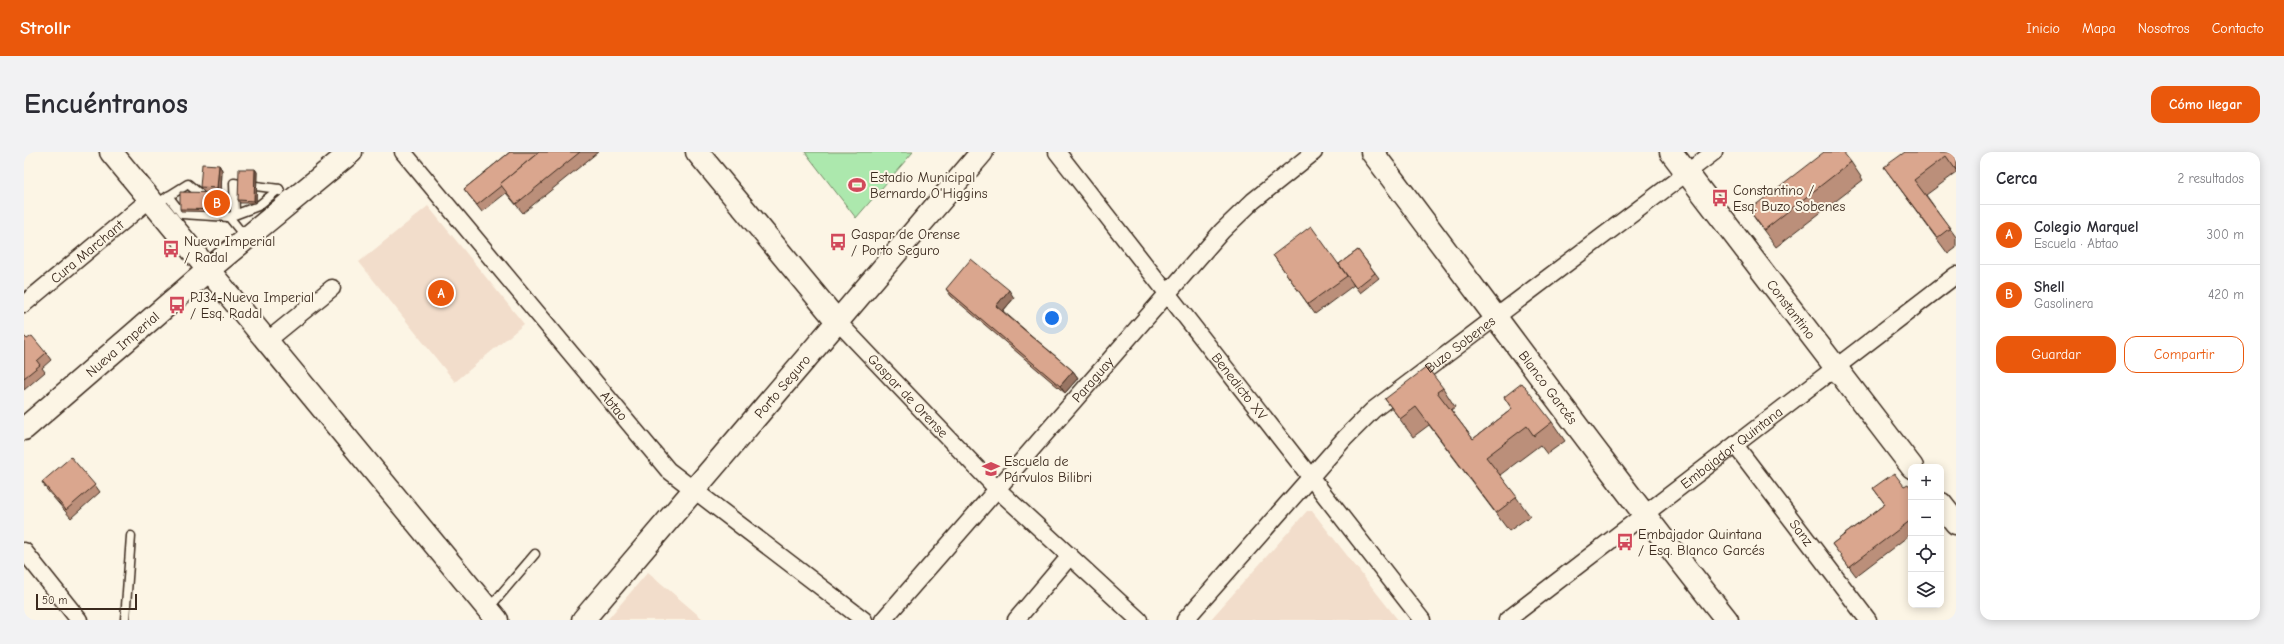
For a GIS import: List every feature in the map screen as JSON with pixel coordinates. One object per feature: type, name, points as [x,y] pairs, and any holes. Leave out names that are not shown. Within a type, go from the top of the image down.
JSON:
[{"type":"street","points":[[111,152],[158,200],[208,270],[493,614]]},
{"type":"street","name":"Nueva Imperial","points":[[24,429],[246,238],[284,195],[351,152]]},
{"type":"street","name":"Abtao","points":[[403,152],[657,458],[675,477],[864,620]]},
{"type":"street","name":"Gaspar de Orense","points":[[697,152],[837,321],[996,488],[1139,620]]},
{"type":"street","name":"Porto Seguro","points":[[583,620],[692,489],[982,152]]},
{"type":"street","name":"Benedicto XV","points":[[1057,152],[1422,620]]},
{"type":"street","name":"Paraguay","points":[[883,620],[1166,293],[1236,216],[1314,152]]},
{"type":"street","name":"Blanco Garcés","points":[[1372,152],[1497,317],[1569,417],[1727,620]]},
{"type":"street","name":"Constantino","points":[[1671,152],[1910,464]]},
{"type":"street","name":"Buzo Sobenes","points":[[1185,620],[1354,428],[1373,410],[1714,152]]},
{"type":"street","name":"Cura Marchant","points":[[24,304],[158,200]]},
{"type":"street","name":"Embajador Quintana","points":[[1507,620],[1956,275]]},
{"type":"street","points":[[267,341],[332,288]]},
{"type":"street","name":"Sanz","points":[[1735,445],[1868,620]]},
{"type":"street","points":[[1944,508],[1956,524]]},
{"type":"street","points":[[24,551],[78,620]]},
{"type":"street","points":[[1016,620],[1070,556]]},
{"type":"lane","points":[[240,184],[234,183],[231,195],[232,216],[246,238]]},
{"type":"lane","points":[[158,200],[188,184],[203,194]]},
{"type":"lane","points":[[256,186],[284,195]]},
{"type":"lane","points":[[158,200],[182,214],[201,213],[232,216],[284,195]]},
{"type":"lane","points":[[125,620],[131,536]]},
{"type":"lane","points":[[493,614],[535,554]]},
{"type":"shaded area","points":[[428,206],[524,324],[455,382],[359,262]]},
{"type":"shaded area","points":[[1307,511],[1312,511],[1398,620],[1210,620]]},
{"type":"shaded area","points":[[648,572],[704,620],[607,620]]},
{"type":"green space","name":"Estadio Municipal Bernardo O'Higgins","points":[[805,152],[913,152],[856,218]]},
{"type":"building","points":[[510,152],[539,152],[477,205],[464,189]]},
{"type":"building","points":[[539,152],[580,152],[516,204],[500,184]]},
{"type":"building","points":[[1824,152],[1843,152],[1851,162],[1764,230],[1749,210]]},
{"type":"building","points":[[1905,152],[1956,152],[1956,170],[1946,156],[1914,180],[1950,228],[1937,238],[1884,167]]},
{"type":"building","points":[[202,164],[219,165],[217,188],[200,187]]},
{"type":"building","points":[[239,169],[255,169],[254,201],[238,200]]},
{"type":"building","points":[[180,192],[227,193],[227,210],[180,209]]},
{"type":"building","points":[[1311,226],[1347,276],[1308,304],[1273,255]]},
{"type":"building","points":[[1358,250],[1375,273],[1356,288],[1339,264]]},
{"type":"building","points":[[971,259],[1009,290],[996,306],[1073,371],[1060,386],[946,289]]},
{"type":"building","points":[[24,336],[27,339],[32,336],[46,353],[37,361],[40,365],[24,378]]},
{"type":"building","points":[[1427,367],[1443,388],[1437,392],[1473,439],[1512,409],[1504,397],[1522,383],[1552,422],[1534,436],[1527,426],[1486,457],[1517,497],[1496,513],[1416,407],[1400,419],[1385,399]]},
{"type":"building","points":[[71,457],[95,485],[66,510],[42,482]]},
{"type":"building","points":[[1894,473],[1904,486],[1908,484],[1908,522],[1849,567],[1832,544],[1885,504],[1873,488]]},
{"type":"place","name":"Estadio Municipal Bernardo O'Higgins","points":[[857,185]]},
{"type":"place","name":"Constantino / Esq. Buzo Sobenes","points":[[1720,198]]},
{"type":"place","name":"Shell","points":[[217,203]]},
{"type":"place","name":"Gaspar de Orense / Porto Seguro","points":[[838,242]]},
{"type":"place","name":"Nueva Imperial / Radal","points":[[171,249]]},
{"type":"place","name":"Colegio Marquel","points":[[441,293]]},
{"type":"place","name":"PJ34-Nueva Imperial / Esq. Radal","points":[[177,305]]},
{"type":"place","name":"Escuela de Párvulos Bilibri","points":[[991,469]]},
{"type":"place","name":"Embajador Quintana / Esq. Blanco Garcés","points":[[1625,542]]}]
